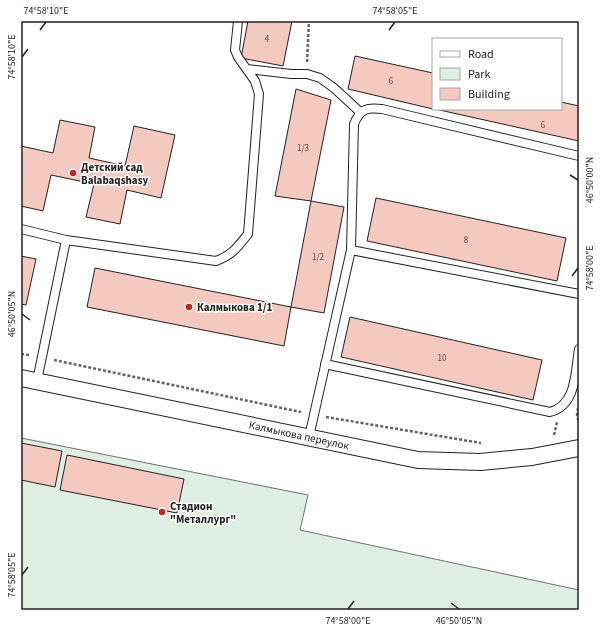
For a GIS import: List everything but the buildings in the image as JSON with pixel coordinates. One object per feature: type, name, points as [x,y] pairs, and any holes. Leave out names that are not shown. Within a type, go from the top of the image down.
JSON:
[{"type":"street","name":"Калмыкова переулок","points":[[21,378],[418,460],[480,462],[532,457],[579,448]]},
{"type":"lane","points":[[21,229],[66,240],[216,260],[228,256],[238,248],[248,234],[259,94],[255,81],[238,57],[235,50],[238,21]]},
{"type":"lane","points":[[247,69],[291,74],[307,74],[320,78],[334,88],[360,112]]},
{"type":"lane","points":[[309,438],[351,250],[354,124],[360,112],[370,108],[382,109],[579,156]]},
{"type":"lane","points":[[37,381],[66,240]]},
{"type":"lane","points":[[351,250],[579,294]]},
{"type":"lane","points":[[325,364],[542,412],[550,412],[559,410],[567,402],[571,393],[579,349]]},
{"type":"path","points":[[307,74],[309,21]]},
{"type":"path","points":[[21,354],[42,357],[314,414],[487,444]]},
{"type":"path","points":[[579,404],[577,415],[579,423]]},
{"type":"path","points":[[554,440],[559,410]]},
{"type":"green space","name":"Стадион \"Металлург\"","points":[[21,438],[308,495],[300,530],[579,590],[579,610],[21,610]]},
{"type":"place","name":"Детский сад Balabaqshasy","points":[[73,173]]},
{"type":"place","name":"Калмыкова 1/1","points":[[189,307]]},
{"type":"place","name":"Стадион \"Металлург\"","points":[[162,512]]}]
